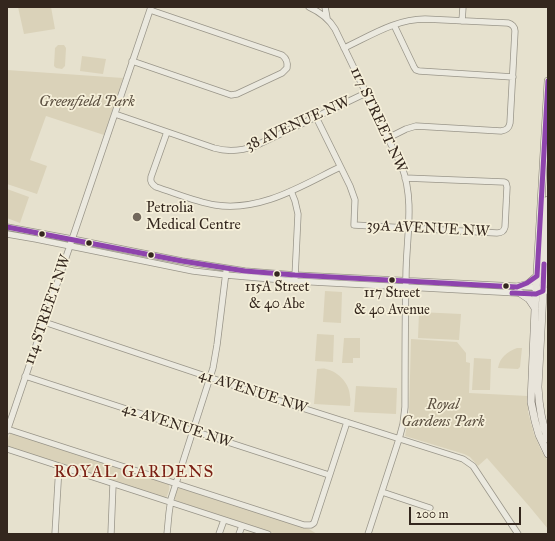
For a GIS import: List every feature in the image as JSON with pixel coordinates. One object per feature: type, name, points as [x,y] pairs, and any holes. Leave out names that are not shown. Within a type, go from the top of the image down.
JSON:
[{"type":"main road","points":[[548,81],[537,276],[541,291],[535,309],[532,402],[539,435],[548,454]]},
{"type":"main road","points":[[548,200],[541,291],[538,387],[538,400],[548,439]]},
{"type":"main road","points":[[535,309],[529,299],[518,290],[537,276]]},
{"type":"street","points":[[310,7],[320,12],[327,19]]},
{"type":"street","points":[[325,7],[327,19]]},
{"type":"street","points":[[462,7],[462,21]]},
{"type":"street","points":[[132,61],[230,95],[237,94],[282,73],[288,66],[286,59],[282,55],[151,9]]},
{"type":"street","name":"114 STREET NW","points":[[7,430],[151,9]]},
{"type":"street","name":"117 STREET NW","points":[[327,19],[335,29],[400,163],[405,178],[409,203],[406,284],[405,407],[403,424],[368,534]]},
{"type":"street","points":[[344,48],[394,25],[415,19],[508,23],[514,26],[515,31],[510,123],[507,129],[501,131],[416,126],[388,138]]},
{"type":"street","points":[[394,25],[416,70],[421,72],[513,77]]},
{"type":"street","name":"38 AVENUE NW","points":[[114,114],[220,150],[234,151],[255,146],[366,93]]},
{"type":"street","points":[[167,132],[151,177],[152,183],[156,187],[202,202],[216,205],[244,206],[271,199],[291,191],[340,167],[316,117]]},
{"type":"street","name":"39A AVENUE NW","points":[[340,167],[350,186],[355,200],[354,225],[497,234],[503,232],[505,227],[506,183],[405,178]]},
{"type":"street","points":[[291,191],[298,214],[295,278]]},
{"type":"street","points":[[7,227],[182,261],[295,278]]},
{"type":"street","points":[[7,234],[193,271],[226,275],[541,291]]},
{"type":"street","points":[[167,534],[170,502],[215,358],[227,268]]},
{"type":"street","name":"41 AVENUE NW","points":[[44,322],[210,378],[464,459],[473,466],[518,534]]},
{"type":"street","name":"42 AVENUE NW","points":[[25,376],[329,475]]},
{"type":"street","points":[[7,430],[311,526],[314,523],[347,422]]},
{"type":"street","points":[[7,449],[268,534]]},
{"type":"street","points":[[55,534],[59,466]]},
{"type":"street","points":[[111,534],[113,484]]},
{"type":"street","points":[[382,492],[430,508]]},
{"type":"street","points":[[219,534],[224,520]]},
{"type":"street","points":[[239,534],[242,526]]},
{"type":"green space","points":[[18,7],[51,7],[55,29],[24,34]]},
{"type":"green space","points":[[58,45],[64,45],[66,48],[65,66],[62,69],[54,66],[55,48]]},
{"type":"green space","points":[[82,56],[106,59],[103,74],[80,71]]},
{"type":"green space","name":"Greenfield Park","points":[[7,70],[123,78],[104,135],[46,116],[30,160],[47,166],[37,194],[7,184]]},
{"type":"green space","points":[[7,189],[29,197],[20,223],[7,218]]},
{"type":"green space","points":[[325,291],[342,292],[341,323],[323,322]]},
{"type":"green space","points":[[419,312],[461,314],[459,340],[418,338]]},
{"type":"green space","points":[[317,334],[334,335],[333,362],[315,361]]},
{"type":"green space","points":[[344,338],[360,338],[360,358],[353,358],[353,363],[342,363]]},
{"type":"green space","name":"Royal Gardens Park","points":[[411,339],[457,342],[466,353],[466,362],[470,363],[469,393],[528,396],[528,412],[534,434],[548,461],[548,529],[487,458],[478,466],[470,457],[464,454],[405,436],[409,415]]},
{"type":"green space","points":[[517,348],[522,348],[520,367],[518,369],[498,368],[504,355]]},
{"type":"green space","points":[[474,358],[491,359],[490,390],[472,390]]},
{"type":"green space","points":[[317,369],[331,371],[343,379],[350,392],[350,406],[314,404]]},
{"type":"green space","points":[[356,386],[397,388],[396,414],[354,412]]},
{"type":"green space","points":[[11,433],[168,484],[169,488],[166,498],[9,447],[7,445]]},
{"type":"green space","points":[[177,488],[309,529],[317,534],[276,534],[176,501],[174,498]]},
{"type":"transit line","points":[[7,227],[182,261],[245,271],[517,287],[527,283],[537,276],[548,81]]},
{"type":"transit line","points":[[512,293],[536,294],[543,291],[544,264]]},
{"type":"place","name":"Petrolia Medical Centre","points":[[137,217]]},
{"type":"place","name":"115A Street & 40 Abe","points":[[277,274]]},
{"type":"place","name":"117 Street & 40 Avenue","points":[[392,280]]},
{"type":"district","name":"ROYAL GARDENS","points":[[134,473]]}]
